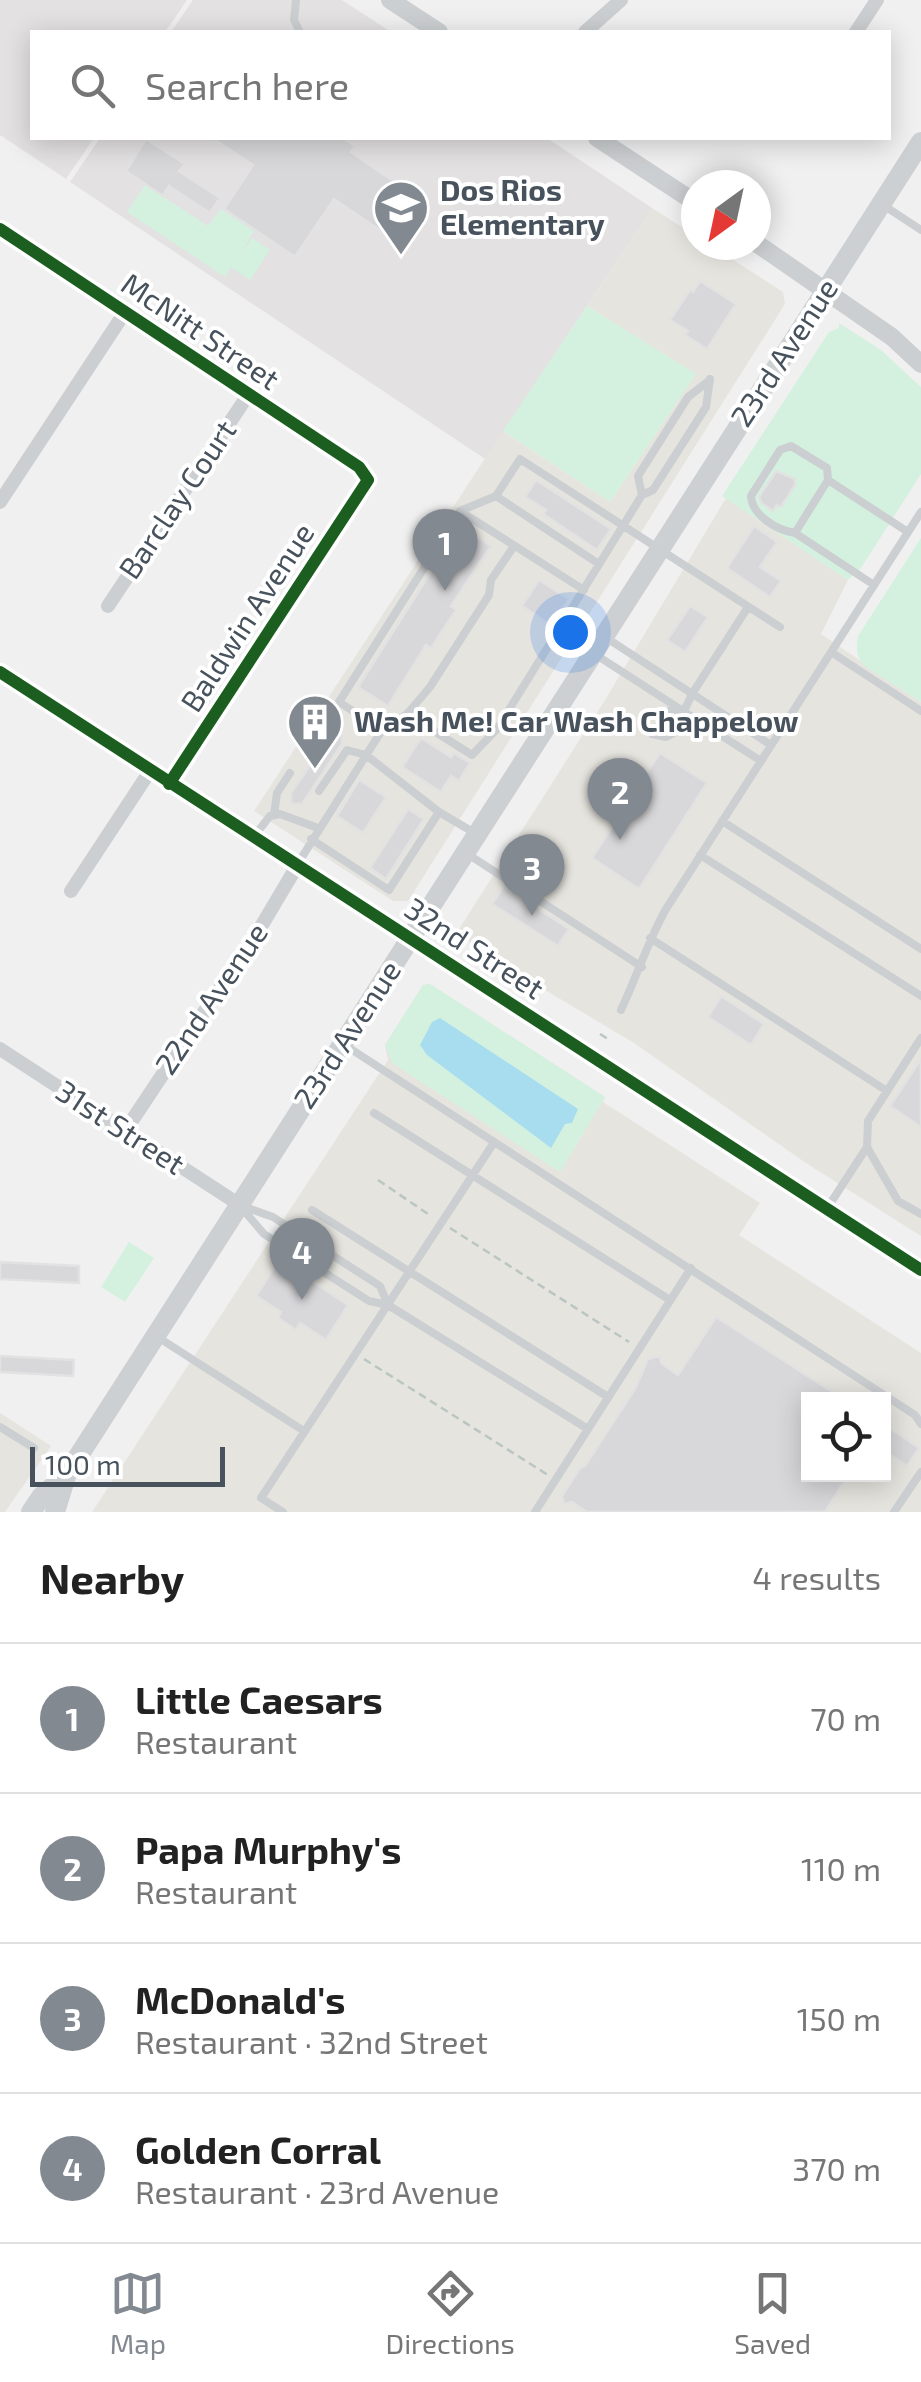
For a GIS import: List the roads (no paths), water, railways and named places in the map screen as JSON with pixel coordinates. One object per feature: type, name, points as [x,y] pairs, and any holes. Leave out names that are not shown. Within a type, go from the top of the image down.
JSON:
[{"type":"main road","name":"23rd Avenue","points":[[55,1512],[67,1474],[921,144]]},
{"type":"main road","name":"23rd Avenue","points":[[31,1512],[41,1497],[67,1474]]},
{"type":"street","points":[[390,0],[436,30]]},
{"type":"street","points":[[857,30],[877,0]]},
{"type":"street","points":[[587,30],[616,2]]},
{"type":"street","points":[[600,140],[681,193]]},
{"type":"street","name":"McNitt Street","points":[[1,231],[358,468],[368,480]]},
{"type":"street","points":[[771,253],[892,337],[921,364]]},
{"type":"street","points":[[0,502],[125,312]]},
{"type":"street","name":"Barclay Court","points":[[108,606],[248,395]]},
{"type":"street","name":"Baldwin Avenue","points":[[169,784],[368,480]]},
{"type":"street","name":"32nd Street","points":[[0,673],[921,1270]]},
{"type":"street","points":[[71,891],[150,772]]},
{"type":"street","name":"22nd Avenue","points":[[125,1131],[262,925],[296,866]]},
{"type":"street","name":"31st Street","points":[[0,1049],[240,1205]]},
{"type":"lane","points":[[295,2],[294,20],[299,30]]},
{"type":"lane","points":[[881,204],[921,230]]},
{"type":"lane","points":[[408,714],[472,755],[497,729],[642,495],[653,490],[706,407],[710,379],[688,398],[638,476],[642,495]]},
{"type":"lane","points":[[795,533],[828,480],[827,468],[796,448],[784,448],[751,496],[752,507],[785,532],[795,533],[874,585]]},
{"type":"lane","points":[[382,730],[339,702],[460,512],[496,496],[520,460],[780,627]]},
{"type":"lane","points":[[828,480],[908,532]]},
{"type":"lane","points":[[496,496],[599,564]]},
{"type":"lane","points":[[460,512],[584,590]]},
{"type":"lane","points":[[621,1010],[642,967],[650,938],[700,854],[921,512]]},
{"type":"lane","points":[[296,866],[382,730],[408,714],[430,687],[489,595],[492,580],[514,546]]},
{"type":"lane","points":[[683,711],[748,607]]},
{"type":"lane","points":[[599,645],[692,694],[771,744]]},
{"type":"lane","points":[[599,645],[683,711],[761,760]]},
{"type":"lane","points":[[830,652],[921,711]]},
{"type":"lane","points":[[319,791],[347,750],[366,755],[439,812],[501,875],[642,967]]},
{"type":"lane","points":[[274,815],[277,793],[290,773]]},
{"type":"lane","points":[[311,840],[389,890],[439,812]]},
{"type":"lane","points":[[253,838],[274,815],[318,828]]},
{"type":"lane","points":[[722,821],[921,949]]},
{"type":"lane","points":[[700,854],[921,996]]},
{"type":"lane","points":[[650,938],[887,1091]]},
{"type":"lane","points":[[828,1209],[867,1146],[868,1121],[921,1038]]},
{"type":"lane","points":[[343,1044],[915,1415],[921,1424]]},
{"type":"lane","points":[[374,1113],[670,1300]]},
{"type":"lane","points":[[282,1512],[261,1498],[493,1144]]},
{"type":"lane","points":[[867,1146],[898,1201],[921,1214]]},
{"type":"lane","points":[[240,1205],[264,1234],[369,1301],[388,1305],[588,1429]]},
{"type":"lane","points":[[240,1205],[273,1217],[380,1286],[388,1305]]},
{"type":"lane","points":[[312,1210],[608,1397]]},
{"type":"lane","points":[[535,1512],[691,1268]]},
{"type":"lane","points":[[156,1336],[304,1431]]},
{"type":"lane","points":[[0,1426],[34,1448]]},
{"type":"lane","points":[[894,1512],[921,1472]]},
{"type":"water","points":[[440,1018],[578,1109],[572,1123],[565,1124],[551,1148],[427,1055],[420,1045],[432,1022]]},
{"type":"place","name":"Dos Rios Elementary","points":[[401,257]]},
{"type":"place","name":"Little Caesars","points":[[445,591]]},
{"type":"place","name":"Wash Me! Car Wash Chappelow","points":[[315,771]]},
{"type":"place","name":"Papa Murphy's","points":[[620,840]]},
{"type":"place","name":"McDonald's","points":[[532,916]]},
{"type":"place","name":"Golden Corral","points":[[302,1300]]}]
